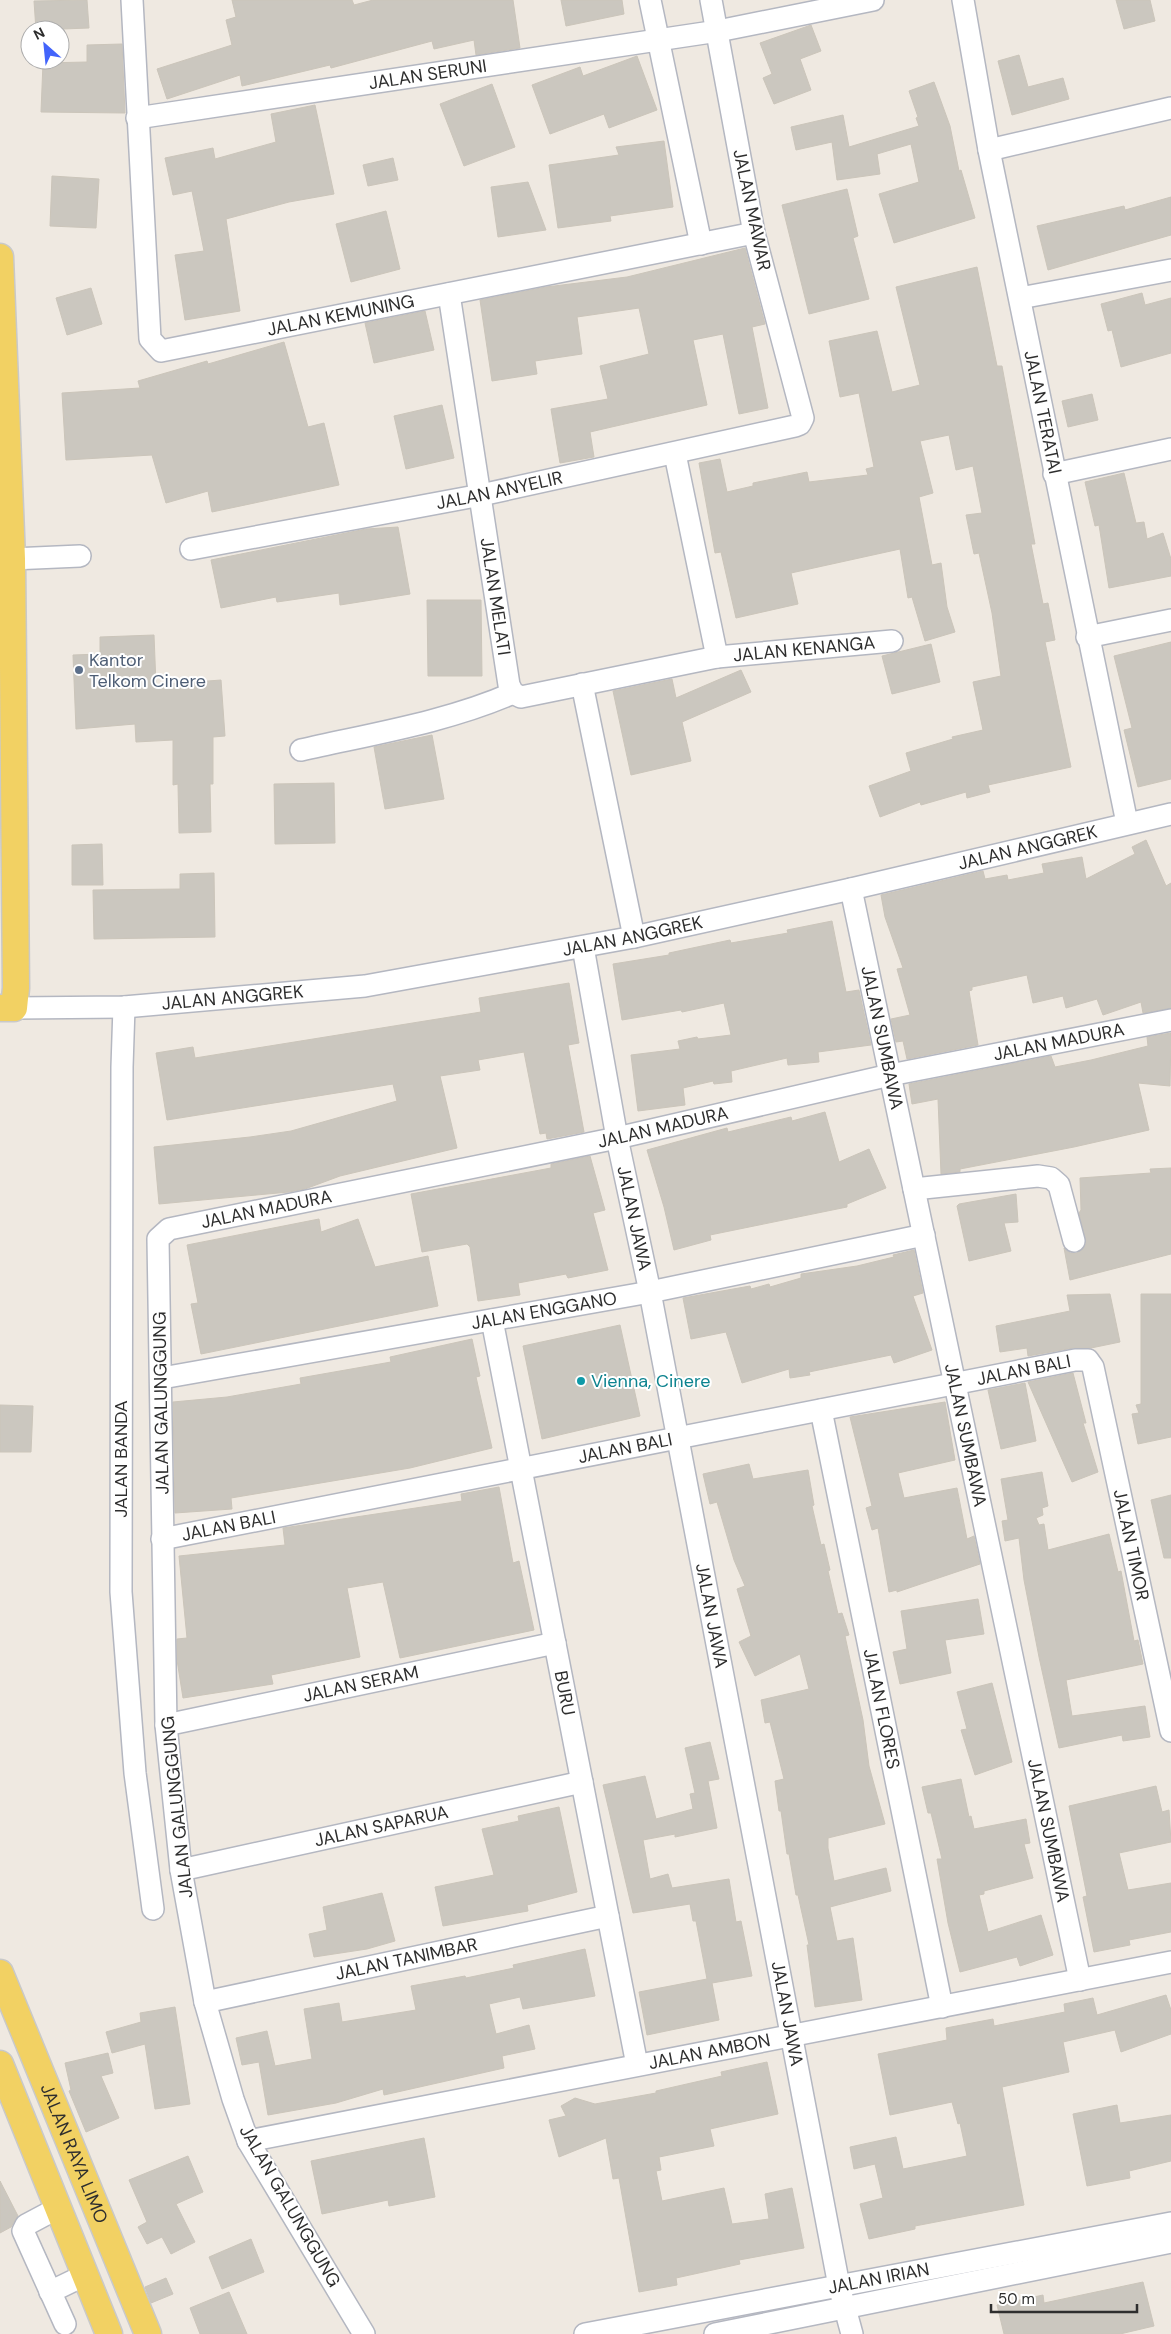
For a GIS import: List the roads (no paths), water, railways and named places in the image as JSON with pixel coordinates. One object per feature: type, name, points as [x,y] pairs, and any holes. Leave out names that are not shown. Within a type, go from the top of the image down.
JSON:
[{"type":"main road","points":[[0,257],[1,329],[12,559],[8,998]]},
{"type":"main road","name":"JALAN RAYA LIMO","points":[[0,1973],[148,2334]]},
{"type":"main road","name":"JALAN RAYA LIMO","points":[[0,2064],[6,2100],[58,2208],[109,2334]]},
{"type":"street","points":[[132,0],[137,118]]},
{"type":"street","points":[[650,0],[701,244]]},
{"type":"street","name":"JALAN MAWAR","points":[[711,0],[754,233],[803,418]]},
{"type":"street","name":"JALAN SERUNI","points":[[137,118],[718,31],[874,0]]},
{"type":"street","name":"JALAN TERATAI","points":[[963,0],[989,150],[1087,637],[1127,823]]},
{"type":"street","points":[[989,150],[1171,108]]},
{"type":"street","name":"JALAN KEMUNING","points":[[137,118],[150,339],[161,351],[754,233]]},
{"type":"street","points":[[1020,298],[1171,270]]},
{"type":"street","name":"JALAN MELATI","points":[[449,294],[509,685],[513,693]]},
{"type":"street","name":"JALAN ANYELIR","points":[[191,549],[481,495],[675,454],[796,426],[800,424],[803,418]]},
{"type":"street","points":[[1054,474],[1171,449]]},
{"type":"street","points":[[301,750],[427,720],[496,700],[513,693],[521,697],[717,657],[675,454]]},
{"type":"street","points":[[12,559],[80,556]]},
{"type":"street","points":[[1087,637],[1171,620]]},
{"type":"street","name":"JALAN KENANGA","points":[[717,657],[892,641]]},
{"type":"street","points":[[582,684],[634,937]]},
{"type":"street","name":"JALAN ANGGREK","points":[[8,998],[85,1006],[124,1007],[365,986],[634,937],[851,889],[1171,814]]},
{"type":"street","name":"JALAN SUMBAWA","points":[[851,889],[1080,1980]]},
{"type":"street","name":"JALAN JAWA","points":[[583,947],[617,1138],[650,1292],[839,2286],[852,2334]]},
{"type":"street","name":"JALAN BANDA","points":[[124,1007],[122,1068],[121,1592],[134,1773],[153,1909]]},
{"type":"street","name":"JALAN MADURA","points":[[158,1239],[169,1229],[617,1138],[890,1075],[1171,1020]]},
{"type":"street","points":[[914,1190],[1038,1176],[1051,1178],[1059,1185],[1074,1241]]},
{"type":"street","name":"JALAN ENGGANO","points":[[162,1378],[650,1292],[924,1236]]},
{"type":"street","name":"JALAN GALUNGGUNG","points":[[158,1239],[162,1378],[162,1539],[166,1725],[181,1870],[205,2002],[233,2098],[248,2141],[364,2334]]},
{"type":"street","name":"BURU","points":[[492,1320],[637,2065]]},
{"type":"street","name":"JALAN BALI","points":[[162,1539],[1076,1360],[1088,1360]]},
{"type":"street","name":"JALAN TIMOR","points":[[1088,1360],[1093,1367],[1171,1731]]},
{"type":"street","name":"JALAN FLORES","points":[[821,1410],[942,2006]]},
{"type":"street","name":"JALAN SERAM","points":[[166,1725],[555,1643]]},
{"type":"street","name":"JALAN SAPARUA","points":[[181,1870],[582,1782]]},
{"type":"street","name":"JALAN TANIMBAR","points":[[205,2002],[608,1916]]},
{"type":"street","name":"JALAN AMBON","points":[[248,2141],[1171,1962]]},
{"type":"street","points":[[58,2208],[26,2225],[23,2230],[65,2324]]},
{"type":"street","name":"JALAN IRIAN","points":[[585,2334],[1171,2223]]},
{"type":"street","name":"JALAN IRIAN","points":[[715,2334],[1171,2242]]},
{"type":"street","points":[[50,2292],[85,2275]]},
{"type":"place","name":"Kantor Telkom Cinere","points":[[79,670]]},
{"type":"place","name":"Vienna, Cinere","points":[[581,1381]]}]
